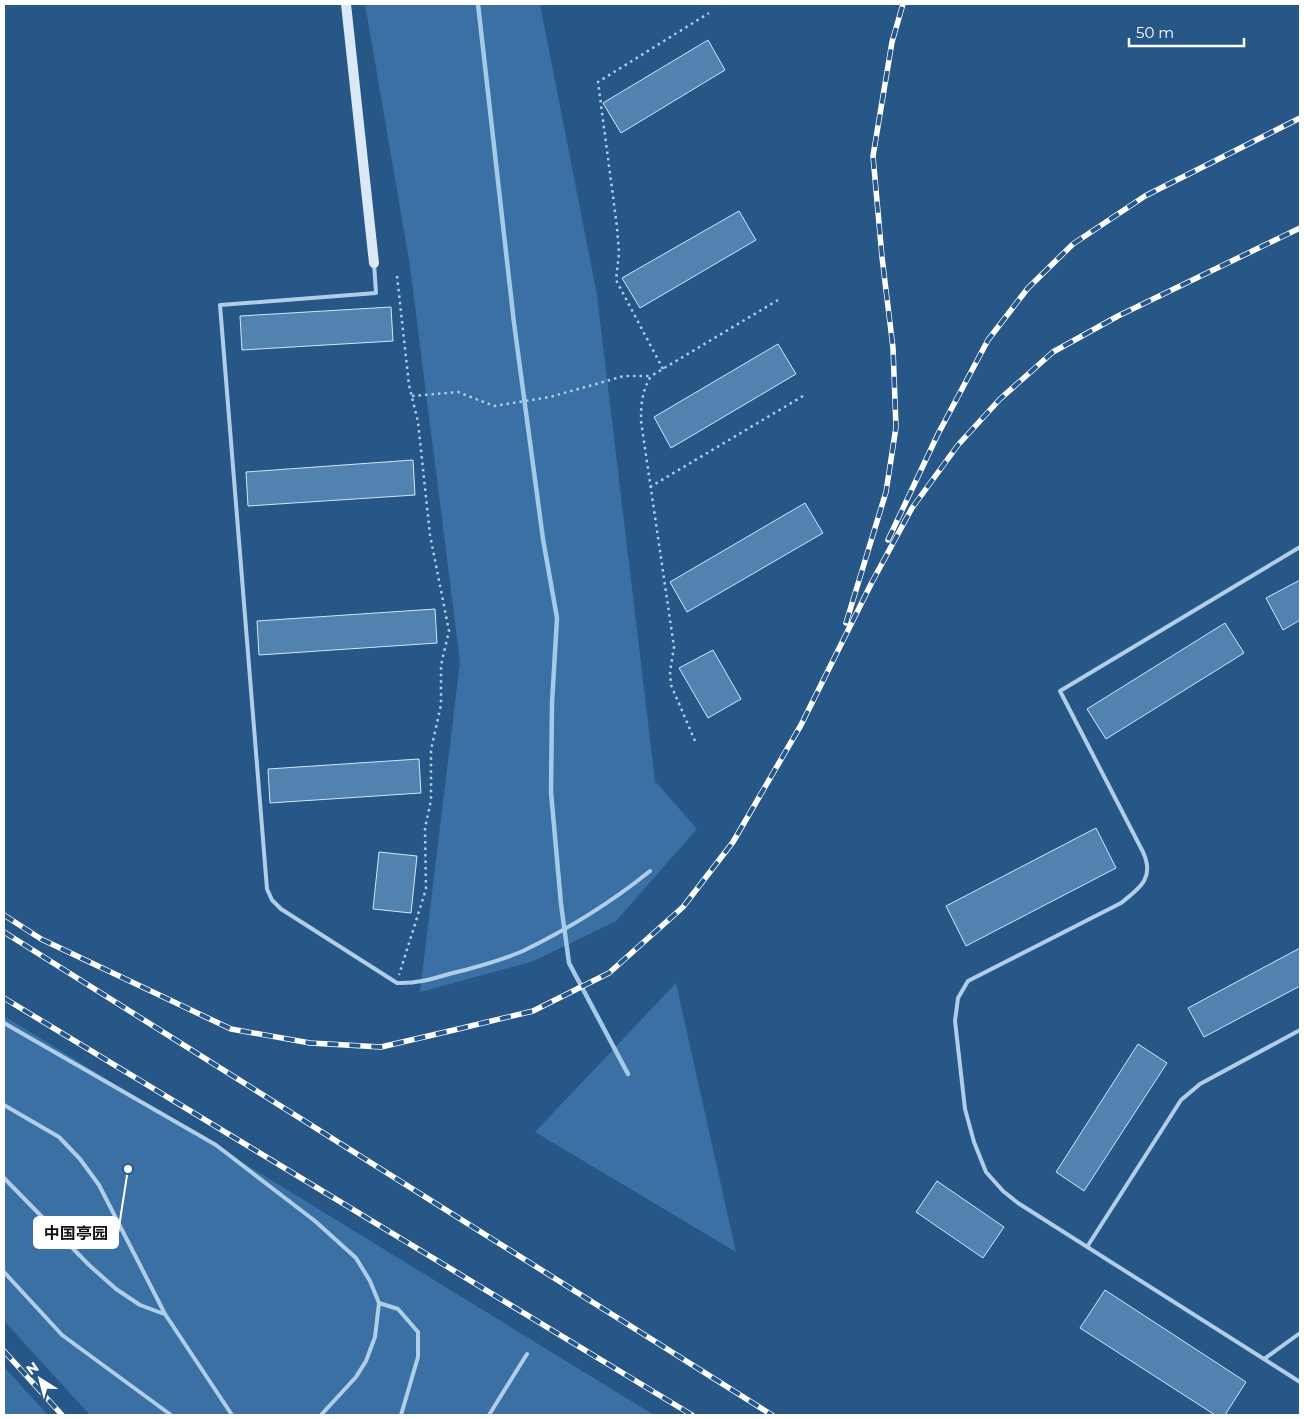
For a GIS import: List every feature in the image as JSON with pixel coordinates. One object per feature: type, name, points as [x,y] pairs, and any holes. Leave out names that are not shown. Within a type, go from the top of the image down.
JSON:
[{"type":"street","points":[[346,4],[374,263]]},
{"type":"lane","points":[[374,263],[376,293],[220,305],[267,889],[272,900],[281,908],[397,983],[421,982],[477,967],[523,950],[627,890],[650,871]]},
{"type":"lane","points":[[1300,547],[1060,691],[1144,852],[1148,863],[1145,881],[1121,903],[968,981],[958,998],[954,1021],[965,1109],[974,1142],[986,1172],[1003,1192],[1086,1247],[1300,1382]]},
{"type":"lane","points":[[4,1022],[216,1145],[315,1221],[356,1258],[370,1281],[379,1304],[375,1336],[366,1361],[356,1377],[320,1415]]},
{"type":"lane","points":[[1086,1247],[1181,1100],[1200,1084],[1300,1030]]},
{"type":"lane","points":[[4,1105],[59,1137],[80,1159],[99,1185],[165,1314],[232,1415]]},
{"type":"lane","points":[[4,1178],[89,1265],[116,1289],[140,1305],[165,1314]]},
{"type":"lane","points":[[4,1272],[62,1335],[165,1413],[171,1415]]},
{"type":"lane","points":[[379,1304],[398,1309],[418,1332],[418,1357],[401,1415]]},
{"type":"lane","points":[[1264,1359],[1300,1333]]},
{"type":"lane","points":[[489,1415],[527,1354]]},
{"type":"path","points":[[663,369],[616,280],[617,226],[598,82],[708,13]]},
{"type":"path","points":[[397,276],[412,396],[418,422],[430,534],[449,631],[442,665],[441,705],[431,750],[431,800],[425,828],[426,889],[397,983]]},
{"type":"path","points":[[695,740],[671,685],[670,672],[674,647],[640,421],[644,387],[651,376],[778,300]]},
{"type":"path","points":[[412,396],[458,392],[494,406],[550,397],[624,376],[651,376]]},
{"type":"path","points":[[650,486],[803,396]]},
{"type":"shaded area","points":[[365,4],[540,4],[597,295],[655,781],[697,829],[616,921],[534,961],[420,992],[460,662],[410,266]]},
{"type":"shaded area","points":[[676,983],[736,1252],[535,1132]]},
{"type":"shaded area","points":[[4,1016],[654,1415],[90,1415],[4,1321]]},
{"type":"shaded area","points":[[4,1367],[48,1415],[4,1415]]},
{"type":"building","points":[[708,40],[725,70],[621,133],[603,103]]},
{"type":"building","points":[[739,211],[756,240],[640,308],[622,278]]},
{"type":"building","points":[[391,307],[393,341],[242,350],[240,316]]},
{"type":"building","points":[[778,344],[796,374],[671,448],[654,417]]},
{"type":"building","points":[[413,460],[415,495],[248,506],[246,472]]},
{"type":"building","points":[[805,503],[823,533],[687,612],[670,582]]},
{"type":"building","points":[[1300,580],[1300,620],[1283,630],[1266,598]]},
{"type":"building","points":[[435,609],[437,643],[259,655],[257,621]]},
{"type":"building","points":[[1225,623],[1244,653],[1106,739],[1087,709]]},
{"type":"building","points":[[713,650],[741,699],[708,718],[679,668]]},
{"type":"building","points":[[419,759],[421,793],[270,803],[268,769]]},
{"type":"building","points":[[1096,828],[1116,868],[966,946],[946,906]]},
{"type":"building","points":[[379,852],[417,856],[411,913],[373,909]]},
{"type":"building","points":[[1300,948],[1300,986],[1204,1037],[1188,1008]]},
{"type":"building","points":[[1138,1044],[1167,1063],[1084,1191],[1056,1172]]},
{"type":"building","points":[[937,1181],[1004,1227],[983,1258],[916,1212]]},
{"type":"building","points":[[1105,1290],[1246,1382],[1225,1415],[1215,1415],[1080,1328]]},
{"type":"waterway","points":[[478,4],[514,323],[543,539],[557,618],[552,703],[551,792],[561,904],[569,963],[628,1074]]},
{"type":"railway","points":[[846,623],[886,492],[896,427],[893,348],[882,257],[873,156],[892,42],[903,4]]},
{"type":"railway","points":[[888,540],[938,434],[988,340],[1028,288],[1073,244],[1145,196],[1300,118]]},
{"type":"railway","points":[[4,915],[41,939],[231,1029],[310,1043],[381,1047],[454,1030],[533,1011],[609,973],[683,907],[733,842],[801,725],[872,582],[912,508],[958,445],[1000,399],[1053,352],[1118,316],[1300,228]]},
{"type":"railway","points":[[4,932],[772,1415]]},
{"type":"railway","points":[[4,998],[692,1415]]},
{"type":"railway","points":[[4,1351],[62,1415]]},
{"type":"place","name":"中国亭园","points":[[128,1169]]}]
